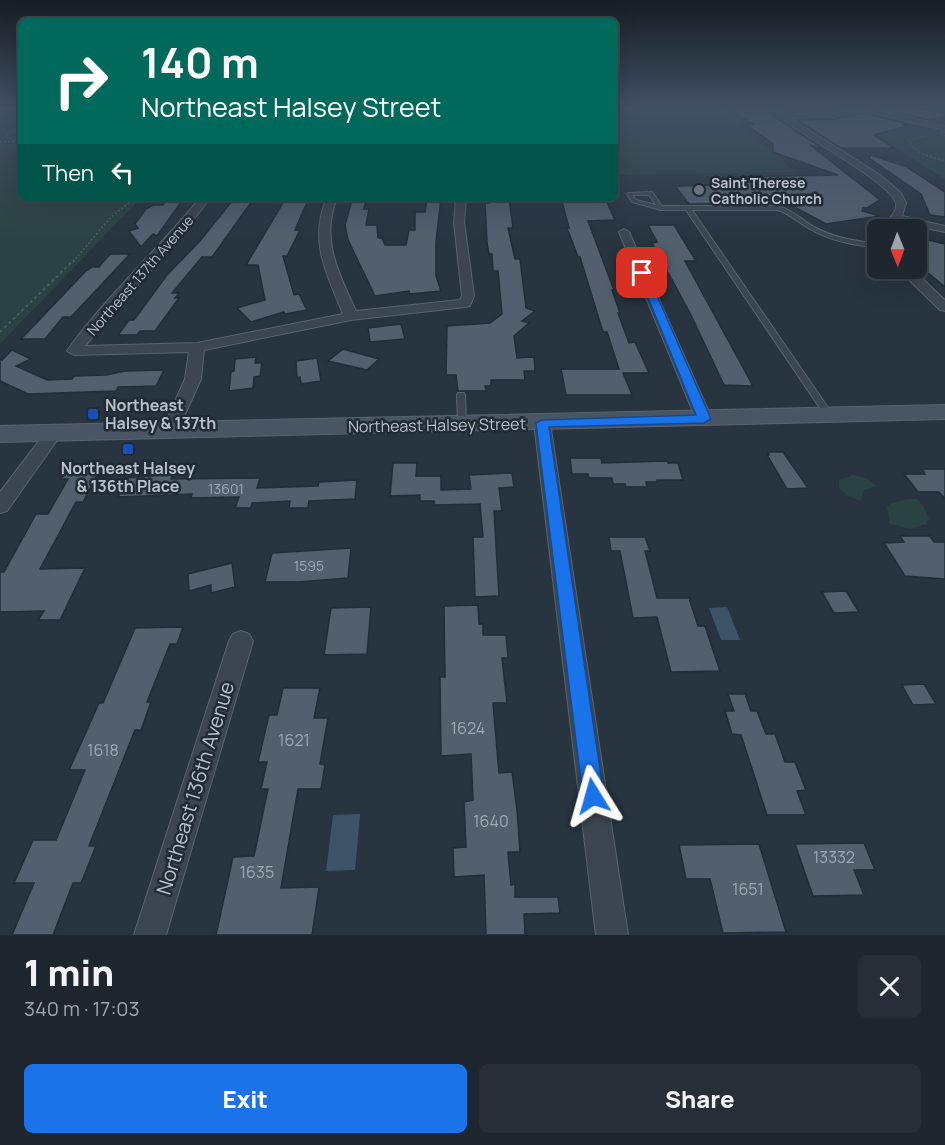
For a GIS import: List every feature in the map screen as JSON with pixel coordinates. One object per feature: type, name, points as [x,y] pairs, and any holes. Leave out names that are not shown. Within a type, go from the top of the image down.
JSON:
[{"type":"main road","name":"Northeast Halsey Street","points":[[0,434],[945,412]]},
{"type":"street","points":[[833,152],[887,185],[901,202],[901,209],[895,218],[945,229]]},
{"type":"street","name":"Northeast 137th Avenue","points":[[197,347],[74,351],[117,298],[171,241],[203,201]]},
{"type":"street","points":[[331,201],[324,220],[325,249],[351,316]]},
{"type":"street","points":[[170,430],[193,380],[197,347],[302,330],[351,316],[465,303],[468,296],[459,222],[461,201]]},
{"type":"street","points":[[624,232],[704,419]]},
{"type":"street","points":[[915,279],[945,307]]},
{"type":"street","points":[[542,423],[612,935]]},
{"type":"street","points":[[0,506],[54,433]]},
{"type":"street","name":"Northeast 136th Avenue","points":[[150,935],[241,641]]},
{"type":"lane","points":[[661,208],[651,194],[629,194],[634,201],[661,208],[778,208],[791,212],[810,227],[833,237],[867,245]]},
{"type":"lane","points":[[688,208],[829,415]]},
{"type":"lane","points":[[461,395],[462,424]]},
{"type":"path","points":[[920,152],[945,161]]},
{"type":"path","points":[[0,332],[72,263],[110,218],[131,201]]},
{"type":"green space","points":[[0,152],[18,152],[18,201],[138,201],[0,344]]},
{"type":"green space","points":[[618,152],[773,152],[795,172],[618,175]]},
{"type":"green space","points":[[902,152],[945,152],[945,179]]},
{"type":"green space","points":[[853,475],[866,478],[877,486],[864,490],[861,501],[848,496],[839,488],[839,480]]},
{"type":"green space","points":[[916,499],[923,505],[929,519],[926,524],[910,529],[888,523],[890,520],[887,508],[890,504]]},
{"type":"water","points":[[727,607],[740,640],[721,640],[709,608]]},
{"type":"water","points":[[360,814],[355,870],[326,871],[333,815]]},
{"type":"building","points":[[773,152],[818,152],[880,200],[863,208],[862,211],[880,216],[826,224],[787,203],[689,204],[675,186],[740,185],[733,177],[838,175]]},
{"type":"building","points":[[871,155],[907,167],[945,192],[945,217],[930,215],[921,194],[869,158]]},
{"type":"building","points":[[165,201],[182,201],[157,236],[153,234],[141,247],[129,231],[138,228],[135,224],[146,209],[153,205],[163,205]]},
{"type":"building","points":[[232,201],[252,201],[212,257],[202,257],[172,293],[179,293],[175,298],[179,298],[155,331],[140,331],[137,335],[118,335],[129,320],[134,320],[167,275],[200,241]]},
{"type":"building","points":[[284,201],[308,201],[295,230],[300,230],[287,256],[283,256],[294,295],[299,294],[307,310],[285,314],[284,312],[251,322],[237,308],[265,300],[258,265],[246,265]]},
{"type":"building","points":[[352,201],[366,201],[364,209],[369,209],[366,225],[377,225],[378,238],[382,238],[385,245],[406,245],[409,230],[415,230],[415,212],[425,212],[427,201],[441,201],[436,242],[436,276],[441,291],[410,294],[409,291],[375,296],[348,240],[345,225]]},
{"type":"building","points":[[489,201],[509,201],[513,228],[508,228],[515,259],[520,259],[526,308],[535,311],[522,321],[529,323],[514,336],[517,358],[534,357],[535,371],[524,371],[525,380],[491,380],[491,386],[485,386],[486,391],[458,391],[456,375],[446,375],[447,326],[490,323],[502,314],[498,271],[493,271],[492,254],[489,254],[487,243],[485,203]]},
{"type":"building","points":[[562,201],[606,201],[615,220],[588,221],[614,290],[612,290],[620,313],[618,313],[629,343],[635,342],[649,373],[623,373],[632,395],[566,395],[561,369],[619,369],[607,332],[603,332],[580,257],[578,257],[567,228],[569,228]]},
{"type":"building","points":[[648,225],[674,225],[696,261],[685,261],[753,386],[724,385],[691,315],[652,243],[657,242]]},
{"type":"building","points":[[927,240],[945,244],[945,287],[927,272]]},
{"type":"building","points":[[110,254],[130,254],[71,317],[63,317],[45,339],[21,339],[85,272],[92,267],[99,267]]},
{"type":"building","points":[[401,324],[405,339],[370,342],[368,328]]},
{"type":"building","points":[[343,349],[379,359],[367,370],[328,361]]},
{"type":"building","points":[[12,350],[31,359],[16,366],[47,380],[72,379],[74,376],[106,375],[125,371],[164,370],[156,386],[118,387],[116,391],[28,394],[0,381],[0,359],[2,360]]},
{"type":"building","points":[[256,357],[255,363],[262,363],[260,376],[254,377],[253,388],[229,391],[235,359]]},
{"type":"building","points":[[317,358],[321,381],[301,384],[300,377],[297,378],[296,361]]},
{"type":"building","points":[[768,452],[783,452],[808,488],[787,489],[767,455],[769,455]]},
{"type":"building","points":[[570,458],[601,458],[602,463],[667,461],[678,463],[683,480],[657,480],[657,482],[646,482],[647,487],[626,487],[625,484],[613,484],[612,478],[589,478],[588,474],[572,474]]},
{"type":"building","points":[[112,463],[112,476],[96,477],[83,502],[76,502],[40,569],[85,568],[60,620],[38,620],[44,611],[0,612],[0,572],[4,572],[36,514],[48,514],[68,479],[61,479],[70,465]]},
{"type":"building","points":[[393,463],[417,463],[416,476],[441,476],[441,490],[471,489],[469,475],[512,473],[514,487],[499,488],[502,511],[494,511],[499,596],[475,597],[473,537],[483,537],[480,504],[434,505],[434,501],[420,501],[420,495],[390,496]]},
{"type":"building","points":[[922,469],[945,469],[945,499],[939,492],[918,492],[904,474],[925,474]]},
{"type":"building","points":[[173,474],[171,479],[260,478],[257,488],[318,486],[319,482],[357,480],[355,499],[309,501],[308,508],[289,508],[290,501],[252,503],[251,508],[235,508],[239,497],[191,498],[192,494],[118,497],[127,478]]},
{"type":"building","points":[[900,536],[930,536],[934,542],[945,542],[945,579],[905,576],[884,543],[904,542]]},
{"type":"building","points":[[609,537],[645,537],[650,551],[645,551],[657,598],[689,598],[698,626],[705,626],[720,671],[671,672],[657,617],[633,618],[620,551],[611,551]]},
{"type":"building","points":[[351,548],[348,578],[265,582],[272,553]]},
{"type":"building","points":[[232,563],[235,587],[211,593],[211,585],[189,591],[188,574]]},
{"type":"building","points":[[846,591],[859,612],[834,613],[822,592]]},
{"type":"building","points":[[478,605],[479,624],[483,624],[483,635],[506,635],[508,658],[502,658],[507,703],[493,703],[499,773],[512,772],[517,810],[520,852],[508,852],[511,885],[515,884],[515,897],[558,897],[560,913],[524,914],[525,935],[486,935],[484,875],[454,877],[453,848],[466,847],[464,802],[473,800],[471,754],[441,756],[440,677],[445,677],[444,606]]},
{"type":"building","points":[[371,607],[367,654],[324,655],[331,608]]},
{"type":"building","points":[[183,627],[177,644],[170,644],[147,702],[151,702],[141,730],[135,730],[89,846],[96,846],[81,883],[73,883],[53,935],[12,935],[34,883],[14,883],[33,840],[56,840],[85,770],[69,770],[99,703],[103,703],[135,628]]},
{"type":"building","points":[[924,684],[936,704],[913,705],[902,685]]},
{"type":"building","points":[[283,688],[320,688],[314,718],[328,718],[320,764],[325,765],[321,789],[298,789],[281,888],[319,887],[312,935],[216,935],[233,857],[254,856],[268,789],[261,789],[267,762],[258,762],[269,715],[277,715]]},
{"type":"building","points":[[728,694],[745,694],[751,711],[757,711],[766,734],[775,734],[785,762],[795,762],[806,790],[797,791],[806,815],[767,815],[741,735],[732,734],[725,711],[734,711]]},
{"type":"building","points":[[864,843],[875,870],[854,870],[864,895],[813,896],[795,844]]},
{"type":"building","points":[[759,844],[786,932],[723,933],[710,879],[686,879],[679,845]]},
{"type":"place","name":"Saint Therese Catholic Church","points":[[699,190]]},
{"type":"place","name":"Northeast Halsey & 137th","points":[[93,414]]},
{"type":"place","name":"Northeast Halsey & 136th Place","points":[[128,449]]},
{"type":"route","points":[[593,796],[542,423],[704,419],[642,273]]}]
